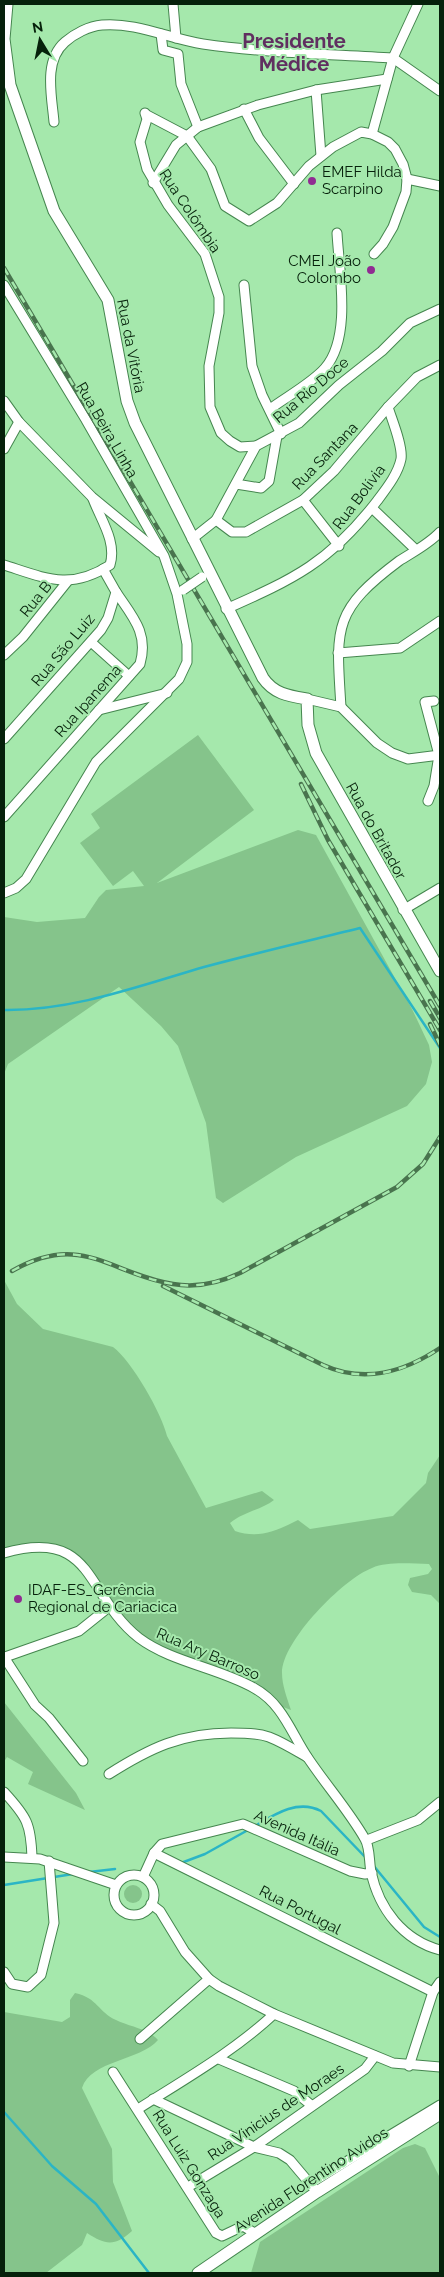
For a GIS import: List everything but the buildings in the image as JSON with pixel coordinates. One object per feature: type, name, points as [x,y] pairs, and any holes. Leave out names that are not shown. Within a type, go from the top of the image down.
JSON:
[{"type":"street","name":"Rua da Vitória","points":[[7,4],[4,39],[8,73],[45,188],[68,236],[108,300],[121,375],[132,416],[192,539],[205,575],[226,609],[269,688],[276,692],[307,699]]},
{"type":"street","points":[[173,4],[176,38]]},
{"type":"street","points":[[372,134],[392,58],[418,4]]},
{"type":"street","points":[[54,122],[50,83],[52,64],[56,52],[65,42],[82,32],[102,25],[120,26],[176,38],[244,49],[392,58],[440,92]]},
{"type":"street","points":[[161,34],[163,50],[178,54],[181,84],[198,127]]},
{"type":"street","points":[[153,183],[176,145],[198,127],[244,109],[316,90],[387,79]]},
{"type":"street","points":[[316,90],[321,156]]},
{"type":"street","points":[[244,109],[259,138],[294,184]]},
{"type":"street","name":"Rua Colômbia","points":[[187,136],[146,114],[140,142],[141,151],[153,183],[202,249],[219,297],[219,313],[209,366],[210,407],[222,433],[230,441],[240,446],[256,446]]},
{"type":"street","points":[[187,136],[211,169],[225,206],[249,222],[277,203],[321,156],[361,132],[372,134],[396,149],[404,164],[407,179],[406,192],[393,227],[383,244],[374,254]]},
{"type":"street","points":[[407,179],[440,186]]},
{"type":"street","points":[[270,410],[324,370],[336,350],[342,317],[337,233]]},
{"type":"street","name":"Rua Beira Linha","points":[[4,285],[86,420],[164,556],[180,592]]},
{"type":"street","points":[[236,484],[262,488],[269,481],[279,435],[252,366],[244,285]]},
{"type":"street","name":"Rua Rio Doce","points":[[256,446],[299,423],[339,385],[382,351],[410,323],[422,315],[440,309]]},
{"type":"street","name":"Rua Santana","points":[[216,520],[232,532],[246,532],[303,500],[334,471],[388,407],[417,377],[440,365]]},
{"type":"street","points":[[4,401],[19,422],[92,497],[164,556]]},
{"type":"street","name":"Rua Bolívia","points":[[226,609],[274,588],[311,567],[339,546],[372,508],[385,490],[402,458],[388,407]]},
{"type":"street","points":[[4,448],[19,422]]},
{"type":"street","points":[[192,539],[216,520],[256,446]]},
{"type":"street","points":[[4,564],[53,581],[67,582],[110,565],[112,544],[92,497]]},
{"type":"street","name":"Rua Bolívia","points":[[303,500],[339,546]]},
{"type":"street","points":[[372,508],[416,549]]},
{"type":"street","points":[[341,707],[338,653],[340,628],[350,608],[361,593],[440,532]]},
{"type":"street","points":[[103,569],[116,592]]},
{"type":"street","points":[[4,893],[16,888],[26,879],[96,762],[179,679],[186,662],[187,644],[180,592],[205,575]]},
{"type":"street","name":"Rua B","points":[[4,655],[23,637],[67,582]]},
{"type":"street","name":"Rua São Luiz","points":[[4,739],[91,642],[108,618],[116,592]]},
{"type":"street","name":"Rua Ipanema","points":[[4,817],[140,664],[144,650],[143,641],[138,627],[116,592]]},
{"type":"street","points":[[338,653],[400,648],[440,621]]},
{"type":"street","points":[[91,642],[129,676]]},
{"type":"street","points":[[99,710],[168,692]]},
{"type":"street","points":[[307,699],[341,707],[377,743],[392,753],[408,758],[440,755]]},
{"type":"street","name":"Rua do Britador","points":[[307,699],[308,725],[316,754],[440,971]]},
{"type":"street","points":[[428,801],[434,786],[440,755],[425,702],[434,701]]},
{"type":"street","points":[[404,910],[440,888]]},
{"type":"street","name":"Rua Ary Barroso","points":[[4,1554],[27,1548],[60,1549],[82,1564],[96,1582],[108,1607],[140,1639],[156,1648],[261,1692],[286,1717],[307,1757],[367,1840]]},
{"type":"street","points":[[83,1761],[49,1718],[35,1705],[4,1657],[79,1631],[108,1607]]},
{"type":"street","points":[[109,1774],[139,1755],[188,1736],[249,1733],[269,1737],[307,1757]]},
{"type":"street","points":[[4,1792],[20,1810],[31,1830],[32,1858]]},
{"type":"street","points":[[440,1802],[418,1820],[367,1840],[377,1893],[399,1927],[418,1941],[440,1950]]},
{"type":"street","name":"Avenida Itália","points":[[154,1853],[167,1842],[243,1824],[350,1871],[364,1874],[372,1873]]},
{"type":"street","points":[[143,1877],[154,1853]]},
{"type":"street","name":"Rua Portugal","points":[[154,1853],[434,1992]]},
{"type":"street","points":[[4,1858],[32,1858],[49,1861],[116,1885]]},
{"type":"street","points":[[4,1972],[12,1984],[28,1987],[41,1975],[54,1923],[49,1861]]},
{"type":"street","points":[[128,1876],[143,1877],[153,1889],[151,1904],[139,1913],[124,1912],[115,1900],[116,1885],[128,1876]]},
{"type":"street","points":[[151,1904],[160,1911],[181,1948],[209,1980],[274,2014],[375,2056],[409,2066],[440,2068]]},
{"type":"street","points":[[140,2039],[209,1980]]},
{"type":"street","points":[[409,2066],[434,1992],[440,1982]]},
{"type":"street","points":[[138,2109],[219,2059],[250,2037],[274,2014]]},
{"type":"street","name":"Rua Vinicius de Moraes","points":[[188,2187],[254,2147],[311,2105],[365,2069],[375,2056]]},
{"type":"street","points":[[219,2059],[294,2091],[311,2105]]},
{"type":"street","name":"Rua Luiz Gonzaga","points":[[113,2072],[219,2235],[226,2235],[243,2226],[256,2234]]},
{"type":"street","points":[[154,2099],[254,2147],[279,2153],[290,2160],[314,2187],[440,2105]]},
{"type":"street","name":"Avenida Florentino Avidos","points":[[198,2273],[256,2234],[314,2187],[440,2114]]},
{"type":"green space","points":[[198,735],[254,810],[157,883],[298,830],[316,835],[412,1009],[429,1045],[432,1062],[426,1084],[407,1106],[296,1157],[223,1203],[216,1198],[206,1123],[178,1046],[161,1026],[119,987],[8,1064],[4,1074],[4,917],[37,922],[85,918],[106,890],[144,886],[133,871],[113,886],[80,843],[100,828],[91,814]]},
{"type":"green space","points":[[4,1280],[17,1304],[43,1329],[113,1347],[121,1354],[153,1402],[167,1436],[206,1508],[262,1491],[274,1500],[230,1523],[235,1531],[260,1534],[298,1520],[310,1529],[393,1516],[426,1483],[428,1473],[440,1455],[440,1604],[431,1595],[412,1592],[408,1585],[410,1578],[428,1574],[432,1569],[429,1564],[385,1564],[360,1574],[316,1613],[292,1645],[285,1660],[282,1673],[291,1710],[275,1704],[249,1677],[199,1663],[184,1655],[158,1647],[140,1636],[124,1621],[92,1571],[70,1549],[51,1544],[28,1545],[4,1550]]},
{"type":"green space","points":[[4,1702],[76,1793],[85,1810],[28,1784],[33,1772],[7,1757],[4,1762]]},
{"type":"green space","points":[[133,1885],[139,1888],[142,1894],[139,1900],[133,1903],[127,1900],[124,1894],[127,1888]]},
{"type":"green space","points":[[75,1993],[89,1998],[110,2017],[144,2030],[158,2040],[150,2047],[95,2072],[87,2079],[82,2088],[112,2149],[113,2182],[132,2231],[115,2242],[105,2242],[87,2233],[82,2245],[46,2273],[4,2273],[4,2012],[62,2022],[70,2017],[70,2000]]},
{"type":"green space","points":[[415,2144],[425,2148],[440,2178],[440,2273],[251,2273],[260,2242],[403,2148]]},
{"type":"waterway","points":[[4,1010],[29,1009],[80,1002],[204,967],[360,928],[440,1048]]},
{"type":"waterway","points":[[255,1826],[295,1807],[312,1808],[321,1811],[366,1858]]},
{"type":"waterway","points":[[181,1863],[205,1854],[248,1830]]},
{"type":"waterway","points":[[373,1865],[424,1927],[440,1937]]},
{"type":"waterway","points":[[89,1872],[115,1869]]},
{"type":"waterway","points":[[4,1885],[73,1874]]},
{"type":"waterway","points":[[4,2112],[52,2166],[96,2204],[149,2273]]},
{"type":"railway","points":[[4,268],[440,1006]]},
{"type":"railway","points":[[301,784],[328,840],[440,1030]]},
{"type":"railway","points":[[430,1001],[440,1018]]},
{"type":"railway","points":[[430,1024],[440,1045]]},
{"type":"railway","points":[[12,1271],[36,1260],[58,1255],[77,1255],[95,1259],[151,1279],[173,1284],[199,1285],[224,1280],[397,1187],[423,1164],[440,1137]]},
{"type":"railway","points":[[163,1286],[323,1365],[339,1371],[354,1374],[384,1373],[412,1363],[440,1348]]},
{"type":"place","name":"EMEF Hilda Scarpino","points":[[312,181]]},
{"type":"place","name":"CMEI João Colombo","points":[[371,270]]},
{"type":"place","name":"IDAF-ES_Gerência Regional de Cariacica","points":[[18,1599]]},
{"type":"district","name":"Presidente Médice","points":[[294,52]]}]
